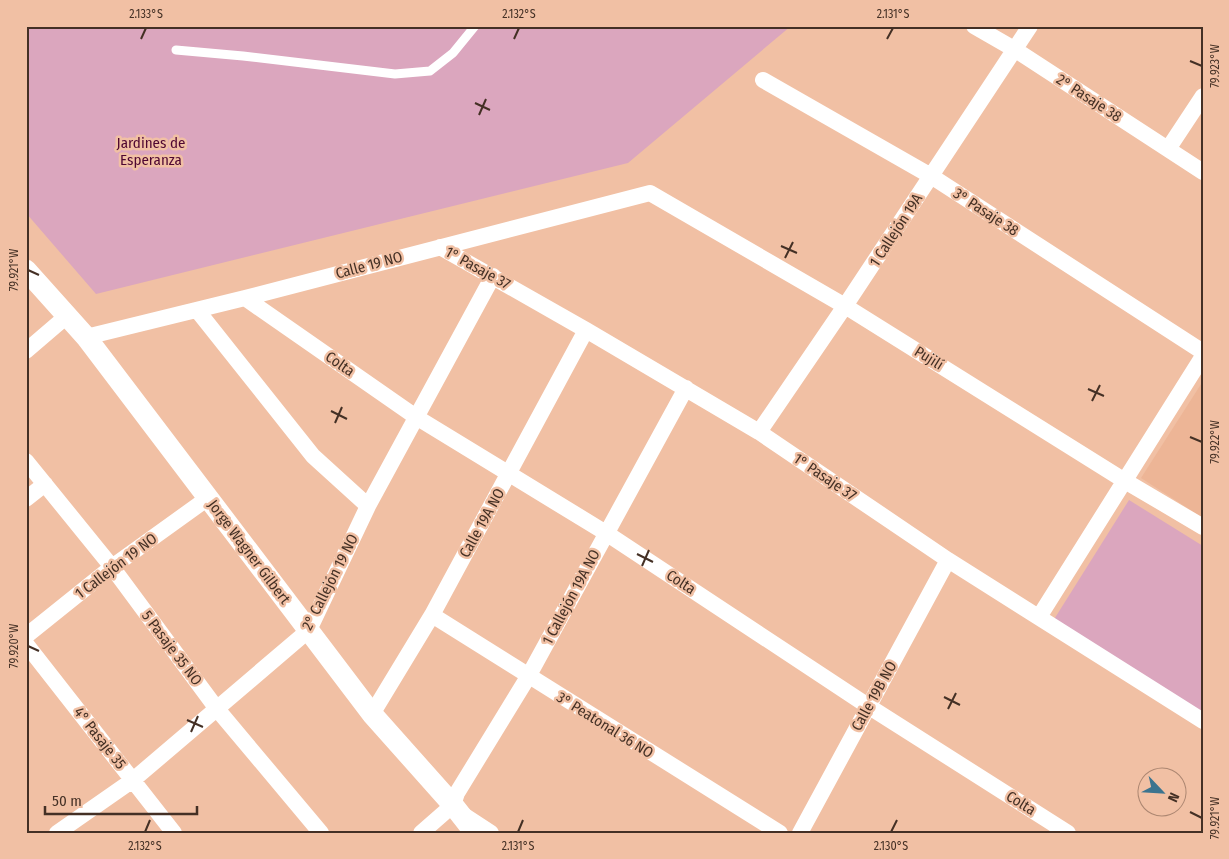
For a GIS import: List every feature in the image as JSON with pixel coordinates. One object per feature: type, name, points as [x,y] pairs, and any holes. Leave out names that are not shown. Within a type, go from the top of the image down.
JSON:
[{"type":"street","name":"2° Pasaje 38","points":[[974,26],[1014,48],[1203,172]]},
{"type":"street","name":"1 Callejón 19A","points":[[759,432],[845,306],[1030,26]]},
{"type":"street","name":"3° Pasaje 38","points":[[763,80],[931,176],[1203,352]]},
{"type":"street","points":[[1168,149],[1203,96]]},
{"type":"street","name":"Calle 19 NO","points":[[86,337],[245,298],[644,193],[653,194]]},
{"type":"street","name":"Pujilí","points":[[653,194],[845,306],[1203,528]]},
{"type":"street","name":"1° Pasaje 37","points":[[440,247],[493,276],[759,432],[948,560],[1203,721]]},
{"type":"street","name":"Jorge Wagner Gilbert","points":[[26,270],[86,337],[372,714],[456,808],[475,833]]},
{"type":"street","name":"2° Callejón 19 NO","points":[[57,833],[133,780],[308,630],[368,506],[493,276]]},
{"type":"street","name":"Colta","points":[[245,298],[416,416],[606,533],[868,706],[1068,833]]},
{"type":"street","points":[[197,310],[314,456],[368,506]]},
{"type":"street","points":[[26,351],[68,315]]},
{"type":"street","name":"Calle 19A NO","points":[[372,714],[432,616],[586,330]]},
{"type":"street","points":[[1039,617],[1203,356]]},
{"type":"street","name":"1 Callejón 19A NO","points":[[456,808],[457,793],[528,677],[686,388]]},
{"type":"street","name":"5 Pasaje 35 NO","points":[[26,461],[112,568],[217,709],[321,833]]},
{"type":"street","points":[[26,499],[45,484]]},
{"type":"street","name":"1 Callejón 19 NO","points":[[26,636],[112,568],[208,498]]},
{"type":"street","name":"Calle 19B NO","points":[[800,833],[948,560]]},
{"type":"street","name":"3° Peatonal 36 NO","points":[[432,616],[780,833]]},
{"type":"street","name":"4° Pasaje 35","points":[[26,644],[174,833]]},
{"type":"street","points":[[421,833],[456,808],[491,833]]},
{"type":"lane","points":[[176,50],[395,74],[430,71],[453,53],[474,26]]},
{"type":"shaded area","points":[[1203,381],[1203,518],[1141,478]]},
{"type":"green space","name":"Jardines de Esperanza","points":[[26,26],[791,26],[628,163],[96,294],[26,213]]},
{"type":"green space","points":[[1129,500],[1203,546],[1203,716],[1053,621]]}]
